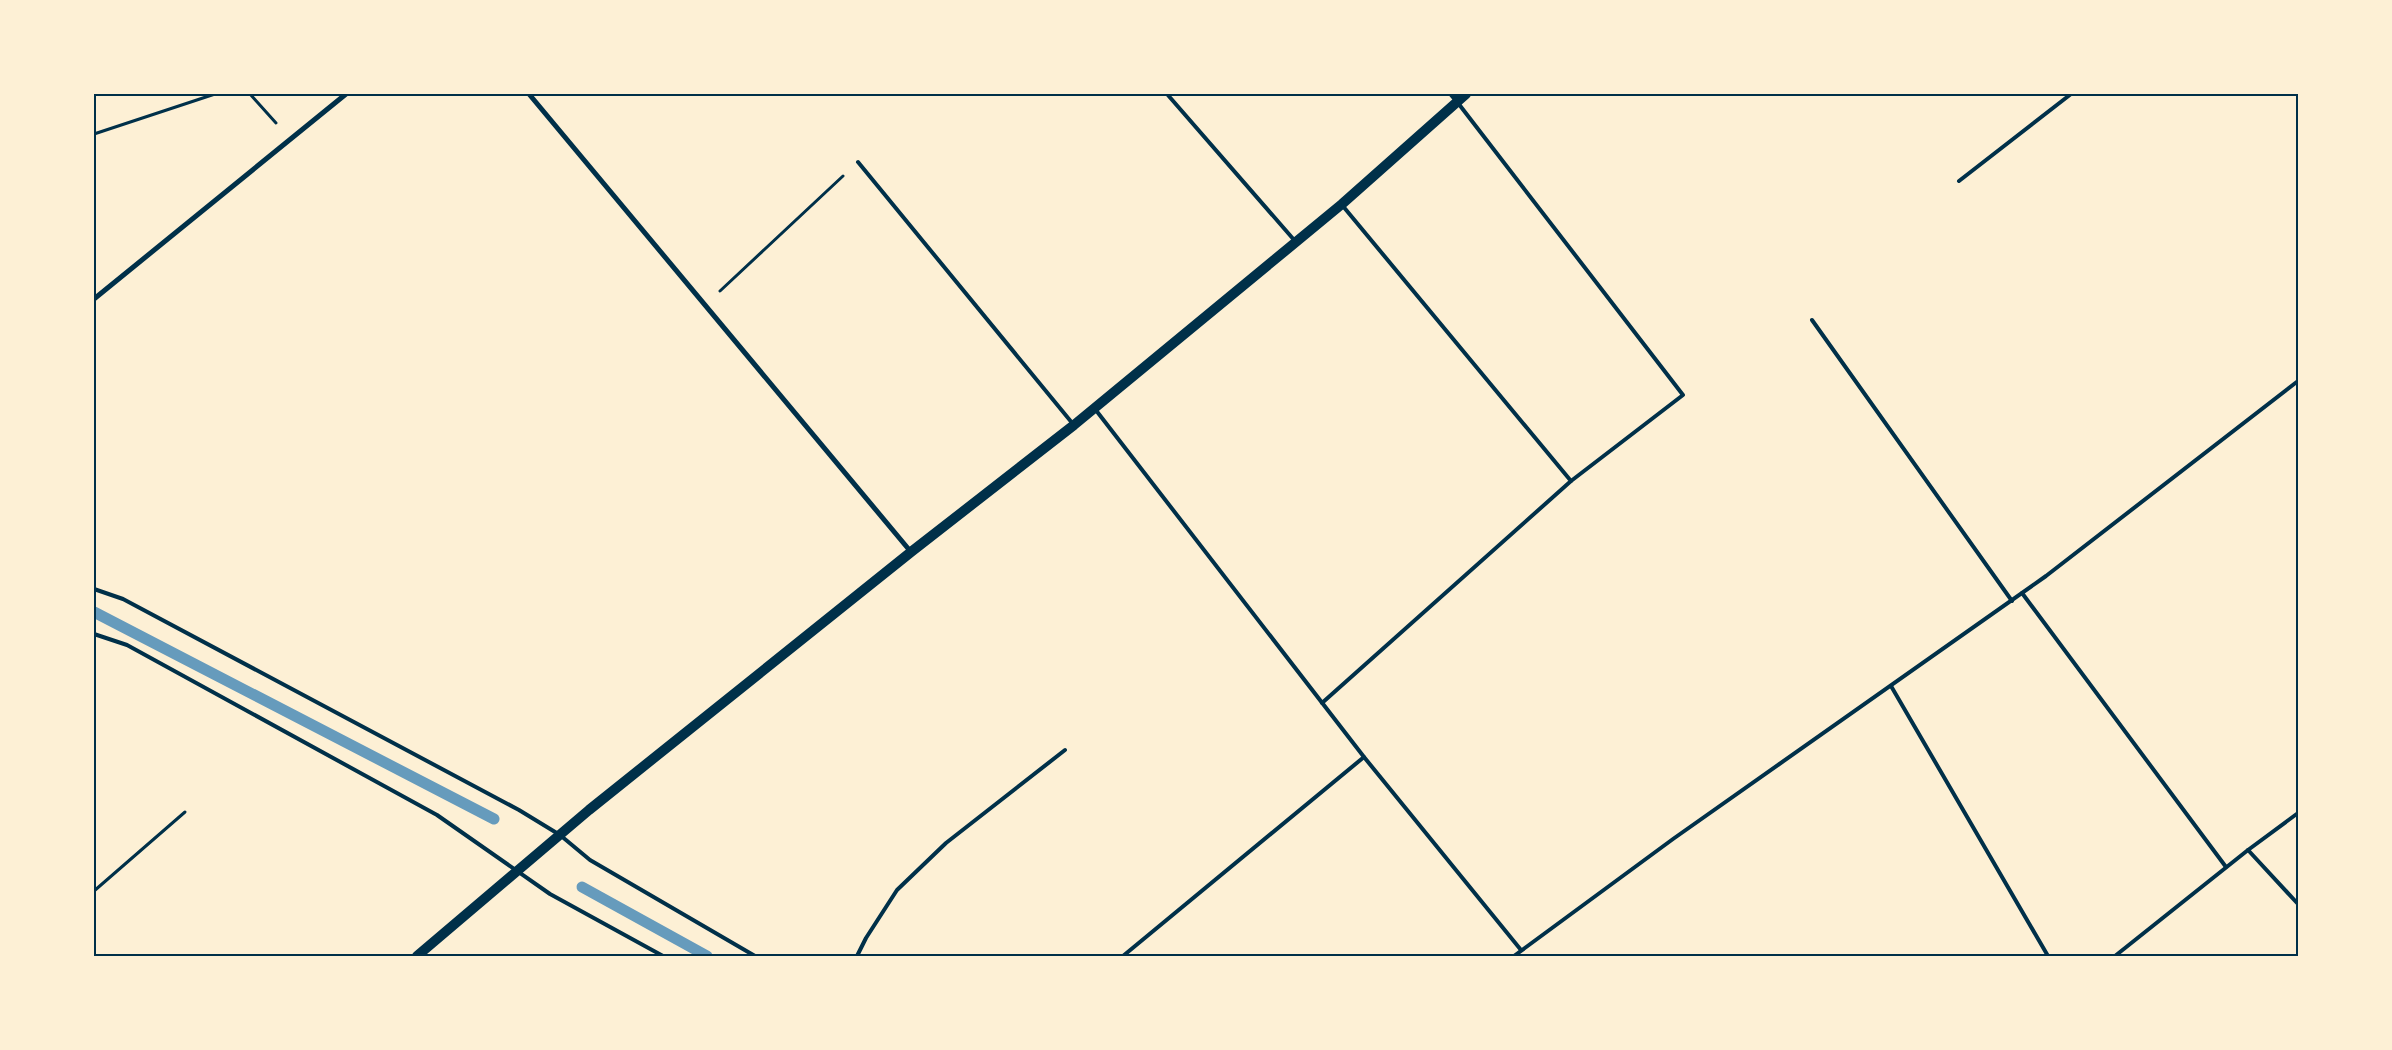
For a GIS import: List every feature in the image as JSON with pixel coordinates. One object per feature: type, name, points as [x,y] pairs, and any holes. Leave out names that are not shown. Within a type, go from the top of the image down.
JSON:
[{"type":"main road","points":[[417,956],[560,835],[911,552],[1074,425],[1342,204],[1454,97],[1466,94]]},
{"type":"street","points":[[94,299],[291,141],[346,94]]},
{"type":"street","points":[[529,94],[911,552]]},
{"type":"lane","points":[[1167,94],[1295,242]]},
{"type":"lane","points":[[1959,181],[2071,94]]},
{"type":"lane","points":[[1322,703],[1571,481],[1683,395],[1454,97]]},
{"type":"lane","points":[[858,162],[1074,425]]},
{"type":"lane","points":[[1342,204],[1571,481]]},
{"type":"lane","points":[[1812,320],[2012,600]]},
{"type":"lane","points":[[1514,956],[2022,594],[2298,381]]},
{"type":"lane","points":[[1094,407],[1364,757],[1521,950]]},
{"type":"lane","points":[[94,588],[123,599],[236,658],[519,810],[560,835],[590,860],[756,956]]},
{"type":"lane","points":[[2022,594],[2226,867]]},
{"type":"lane","points":[[94,634],[127,645],[437,815],[550,894],[663,956]]},
{"type":"lane","points":[[1891,686],[2048,956]]},
{"type":"lane","points":[[857,956],[866,938],[897,890],[946,843],[1065,750]]},
{"type":"lane","points":[[1123,956],[1364,757]]},
{"type":"lane","points":[[2115,956],[2226,867],[2298,813]]},
{"type":"lane","points":[[2248,850],[2298,904]]},
{"type":"path","points":[[94,134],[215,94]]},
{"type":"path","points":[[250,94],[291,141]]},
{"type":"path","points":[[705,305],[858,162]]},
{"type":"path","points":[[94,891],[185,812]]},
{"type":"waterway","points":[[94,612],[494,819]]},
{"type":"waterway","points":[[582,887],[707,956]]}]
